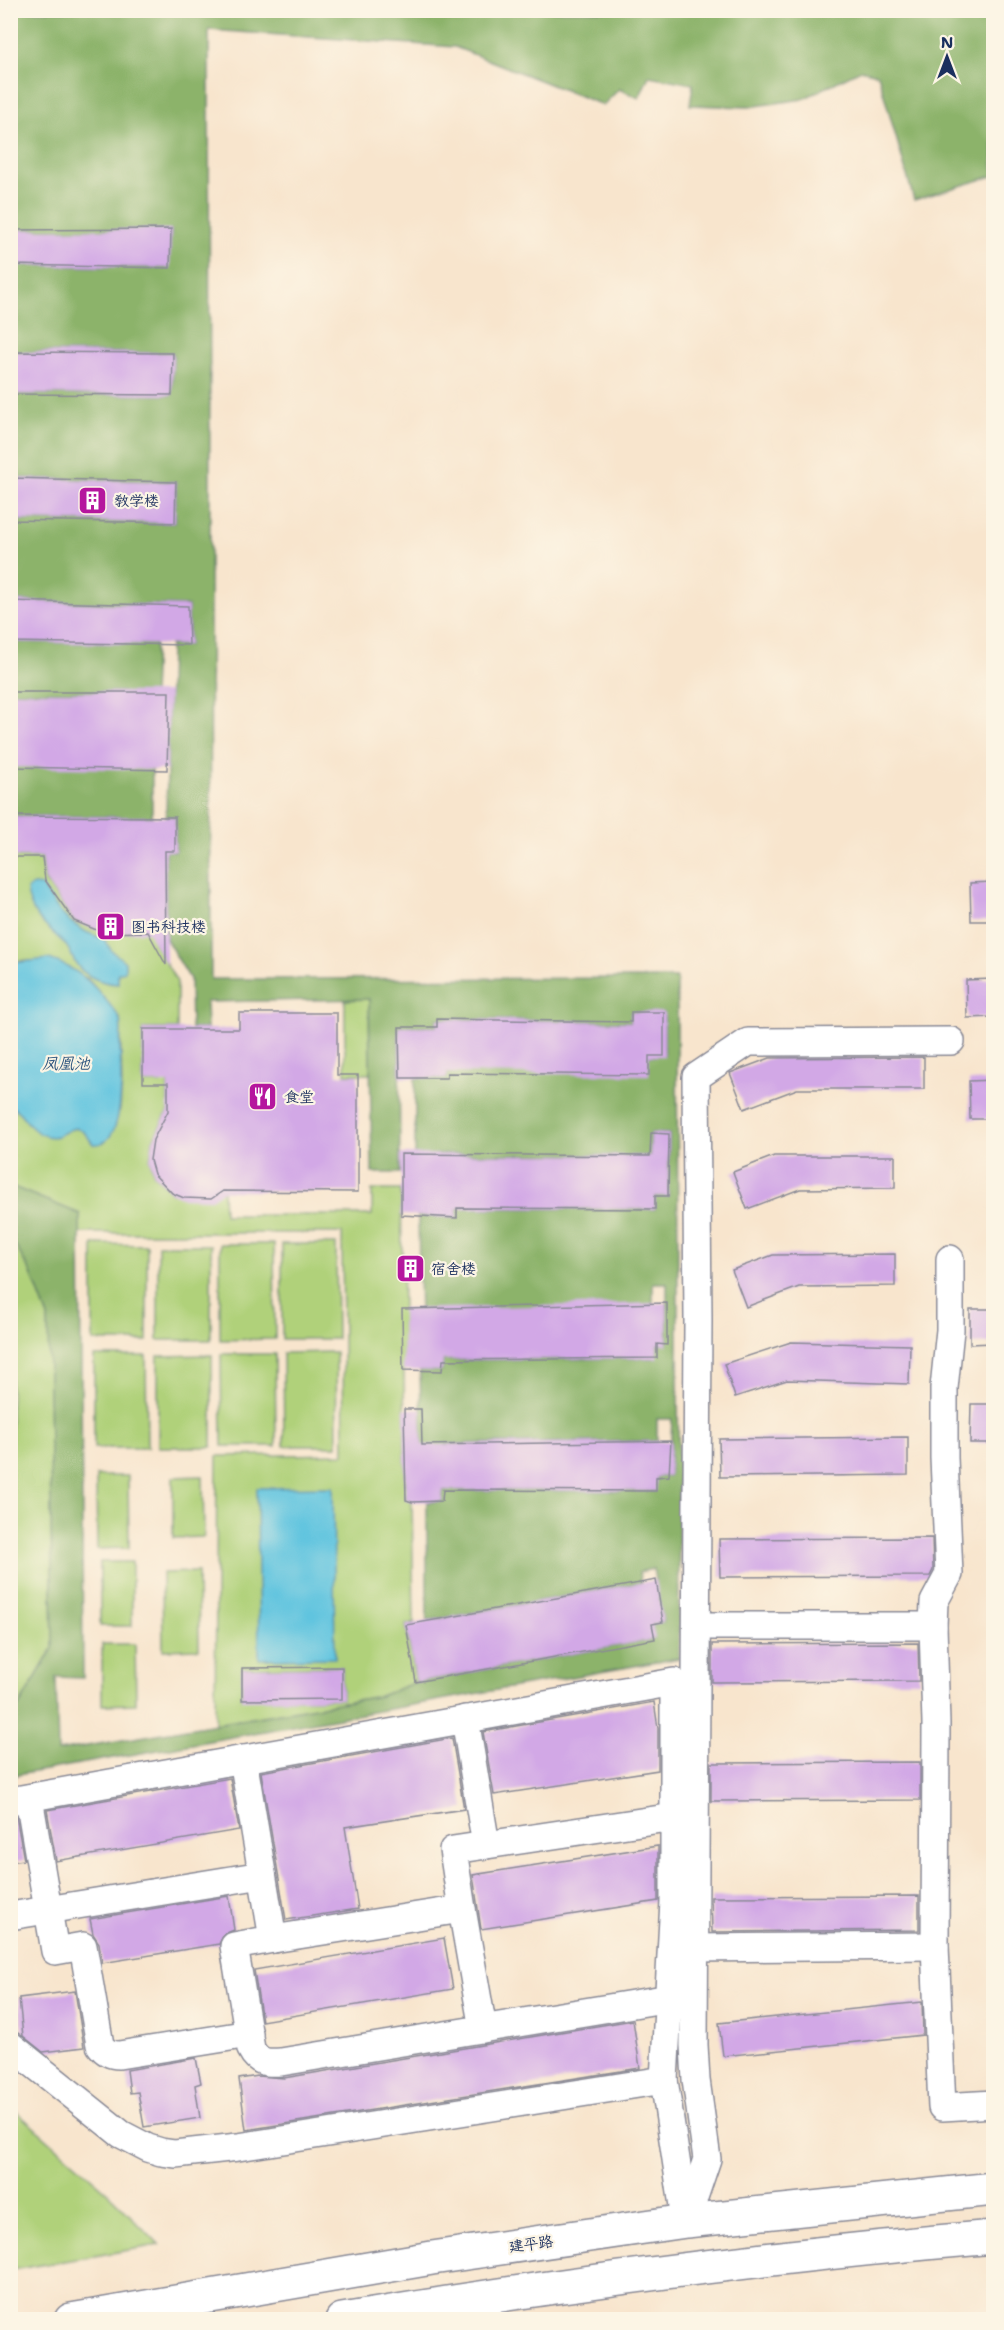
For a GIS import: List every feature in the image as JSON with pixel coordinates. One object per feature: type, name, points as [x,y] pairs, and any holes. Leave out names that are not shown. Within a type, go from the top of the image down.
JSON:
[{"type":"highway","name":"建平路","points":[[71,2319],[432,2258],[686,2221],[993,2189]]},
{"type":"highway","points":[[342,2319],[439,2303],[696,2268],[993,2237]]},
{"type":"street","points":[[686,2221],[707,2159],[696,2080],[694,1948],[698,1308],[696,1077],[748,1042],[951,1041]]},
{"type":"street","points":[[950,1259],[950,1330],[944,1388],[944,1458],[949,1575],[934,1602],[933,1626],[936,1724],[935,1946],[942,2107],[993,2104]]},
{"type":"street","points":[[697,1626],[933,1626]]},
{"type":"street","points":[[249,2034],[119,2055],[111,2055],[100,2044],[83,1946],[55,1951],[48,1910],[20,1799],[674,1682],[674,1901],[664,2080],[686,2221]]},
{"type":"street","points":[[465,1719],[486,1845]]},
{"type":"street","points":[[243,1759],[273,1939]]},
{"type":"street","points":[[483,2029],[453,1850],[674,1817]]},
{"type":"street","points":[[10,1916],[262,1875]]},
{"type":"street","points":[[462,1909],[234,1946],[255,2056],[261,2062],[271,2063],[670,1998]]},
{"type":"street","points":[[694,1948],[935,1946]]},
{"type":"street","points":[[10,2045],[121,2134],[148,2148],[175,2154],[238,2147],[664,2080]]},
{"type":"green space","points":[[11,11],[993,11],[993,176],[914,200],[878,74],[860,70],[803,99],[749,107],[690,105],[693,84],[649,76],[639,98],[619,89],[603,105],[455,47],[209,30],[211,979],[677,978],[679,1658],[11,1776],[11,1720],[53,1648],[48,1317],[31,1273],[11,1238],[11,1186],[80,1214],[83,1678],[56,1677],[58,1751],[380,1696],[416,1682],[654,1639],[652,1624],[663,1622],[653,1569],[639,1572],[641,1583],[427,1621],[427,1502],[442,1501],[443,1490],[655,1491],[656,1477],[669,1476],[672,1419],[657,1419],[657,1441],[448,1444],[422,1455],[420,1370],[442,1371],[443,1360],[656,1358],[657,1344],[667,1344],[667,1283],[653,1283],[653,1304],[420,1321],[418,1216],[457,1218],[457,1208],[655,1209],[655,1196],[668,1196],[669,1134],[651,1133],[650,1156],[438,1154],[415,1163],[415,1078],[447,1078],[447,1073],[664,1055],[664,1013],[631,1012],[631,1022],[437,1019],[437,1027],[399,1027],[400,1173],[372,1173],[369,999],[206,1002],[207,1029],[191,1029],[190,979],[166,939],[165,851],[175,851],[175,817],[166,817],[170,645],[189,645],[188,606],[10,601],[11,520],[175,523],[176,482],[11,478],[11,394],[172,395],[173,353],[11,352],[11,265],[169,268],[171,230],[11,230]]},
{"type":"green space","points":[[11,642],[155,644],[152,722],[123,692],[11,692]]},
{"type":"green space","points":[[152,738],[152,817],[11,816],[11,767]]},
{"type":"green space","points":[[153,851],[154,942],[177,982],[177,1029],[143,1029],[143,1083],[168,1083],[168,1111],[153,1140],[150,1160],[154,1174],[172,1193],[223,1191],[224,1215],[372,1215],[372,1190],[401,1190],[406,1500],[412,1501],[414,1623],[406,1625],[416,1682],[380,1696],[215,1724],[217,1456],[344,1454],[342,1233],[80,1233],[80,1214],[11,1186],[10,1106],[81,1130],[93,1144],[106,1141],[120,1109],[122,1083],[120,1018],[87,978],[25,960],[11,963],[11,857],[42,857],[45,881],[74,921],[104,933],[132,932]],"holes":[[[342,1667],[342,1699],[242,1699],[242,1668]]]},
{"type":"green space","points":[[369,999],[370,1074],[345,1074],[345,1000]]},
{"type":"green space","points":[[11,1238],[31,1273],[48,1317],[53,1648],[11,1720]]},
{"type":"green space","points":[[93,1244],[147,1245],[147,1341],[93,1341]]},
{"type":"green space","points":[[220,1244],[274,1244],[275,1339],[220,1340]]},
{"type":"green space","points":[[282,1244],[336,1244],[337,1339],[282,1339]]},
{"type":"green space","points":[[158,1245],[211,1245],[211,1340],[158,1340]]},
{"type":"green space","points":[[336,1352],[337,1446],[284,1446],[283,1353]]},
{"type":"green space","points":[[221,1354],[275,1354],[276,1446],[222,1446]]},
{"type":"green space","points":[[212,1355],[212,1447],[158,1447],[158,1356]]},
{"type":"green space","points":[[94,1356],[146,1356],[147,1448],[94,1448]]},
{"type":"green space","points":[[96,1476],[128,1476],[129,1548],[97,1549]]},
{"type":"green space","points":[[203,1476],[204,1537],[173,1538],[173,1477]]},
{"type":"green space","points":[[100,1562],[132,1562],[132,1626],[100,1626]]},
{"type":"green space","points":[[198,1572],[199,1649],[163,1650],[162,1573]]},
{"type":"green space","points":[[102,1644],[135,1644],[136,1704],[102,1705]]},
{"type":"green space","points":[[11,2107],[103,2188],[159,2245],[11,2270]]},
{"type":"water","points":[[33,885],[42,886],[69,921],[86,932],[104,939],[111,950],[125,962],[125,971],[118,973],[118,984],[94,978],[83,972],[65,944],[35,914],[27,890]]},
{"type":"water","name":"凤凰池","points":[[49,959],[68,967],[90,983],[120,1020],[120,1105],[112,1134],[104,1142],[93,1144],[86,1134],[75,1128],[53,1137],[40,1134],[11,1106],[11,963]]},
{"type":"water","points":[[333,1487],[335,1658],[259,1659],[257,1488]]},
{"type":"building","points":[[171,229],[170,268],[10,265],[10,230]]},
{"type":"building","points":[[10,352],[173,353],[172,395],[10,394]]},
{"type":"building","name":"教学楼","points":[[10,478],[176,482],[175,523],[10,520]]},
{"type":"building","points":[[10,601],[188,606],[189,645],[10,642]]},
{"type":"building","points":[[10,692],[169,692],[167,770],[10,767]]},
{"type":"building","name":"图书科技楼","points":[[10,816],[175,817],[175,851],[165,851],[166,965],[148,932],[104,933],[74,921],[45,880],[42,857],[10,857]]},
{"type":"building","points":[[993,882],[993,921],[971,921],[970,883]]},
{"type":"building","points":[[993,979],[993,1017],[967,1018],[966,980]]},
{"type":"building","points":[[631,1012],[664,1012],[664,1056],[649,1056],[649,1075],[447,1073],[447,1078],[400,1078],[399,1027],[437,1027],[437,1019],[631,1022]]},
{"type":"building","name":"食堂","points":[[239,1013],[337,1013],[337,1075],[358,1075],[358,1192],[223,1191],[211,1199],[184,1198],[172,1193],[154,1174],[150,1160],[153,1140],[168,1111],[168,1083],[143,1083],[143,1029],[239,1029]]},
{"type":"building","points":[[924,1057],[924,1089],[797,1089],[744,1109],[730,1073],[770,1058]]},
{"type":"building","points":[[993,1080],[993,1119],[970,1119],[969,1081]]},
{"type":"building","name":"宿舍楼","points":[[651,1133],[669,1134],[668,1196],[655,1196],[655,1209],[457,1208],[457,1218],[401,1215],[401,1154],[650,1156]]},
{"type":"building","points":[[774,1156],[895,1156],[895,1188],[800,1189],[747,1209],[733,1172]]},
{"type":"building","points":[[895,1254],[895,1286],[799,1287],[746,1307],[732,1270],[773,1255]]},
{"type":"building","name":"宿舍楼","points":[[667,1303],[667,1345],[657,1344],[657,1358],[443,1360],[442,1371],[403,1370],[402,1309]]},
{"type":"building","points":[[970,1309],[993,1309],[993,1343],[970,1344]]},
{"type":"building","points":[[791,1342],[910,1345],[909,1384],[787,1380],[735,1397],[724,1364]]},
{"type":"building","points":[[971,1404],[993,1404],[993,1443],[970,1443]]},
{"type":"building","points":[[404,1409],[421,1409],[422,1445],[671,1441],[669,1476],[656,1477],[656,1491],[443,1490],[442,1501],[412,1502],[406,1500]]},
{"type":"building","points":[[908,1437],[908,1475],[720,1477],[719,1439]]},
{"type":"building","points":[[932,1538],[933,1570],[930,1576],[720,1577],[719,1539]]},
{"type":"building","points":[[656,1580],[663,1622],[652,1624],[655,1639],[416,1682],[406,1625]]},
{"type":"building","points":[[918,1643],[919,1681],[712,1682],[712,1644]]},
{"type":"building","points":[[342,1667],[342,1699],[242,1700],[242,1668]]},
{"type":"building","points":[[654,1702],[658,1728],[658,1770],[494,1795],[483,1732]]},
{"type":"building","points":[[452,1738],[464,1809],[345,1827],[358,1909],[286,1920],[261,1772]]},
{"type":"building","points":[[920,1762],[920,1800],[711,1801],[711,1763]]},
{"type":"building","points":[[230,1778],[239,1830],[56,1861],[47,1810]]},
{"type":"building","points":[[10,1816],[16,1816],[24,1860],[10,1862]]},
{"type":"building","points":[[658,1846],[658,1901],[481,1929],[473,1875]]},
{"type":"building","points":[[229,1896],[234,1930],[224,1934],[219,1944],[102,1963],[99,1943],[93,1934],[90,1919]]},
{"type":"building","points":[[919,1896],[919,1930],[712,1932],[711,1897]]},
{"type":"building","points":[[444,1938],[453,1989],[262,2021],[254,1970]]},
{"type":"building","points":[[75,1991],[84,2047],[43,2052],[23,2036],[19,1998]]},
{"type":"building","points":[[922,2002],[923,2035],[723,2056],[719,2023]]},
{"type":"building","points":[[633,2020],[640,2068],[246,2130],[239,2079],[258,2076],[284,2078]]},
{"type":"building","points":[[196,2058],[201,2083],[195,2085],[200,2118],[144,2127],[138,2092],[130,2093],[127,2070]]},
{"type":"place","name":"教学楼","points":[[93,501]]},
{"type":"place","name":"图书科技楼","points":[[110,927]]},
{"type":"place","name":"食堂","points":[[263,1097]]},
{"type":"place","name":"宿舍楼","points":[[410,1269]]}]
